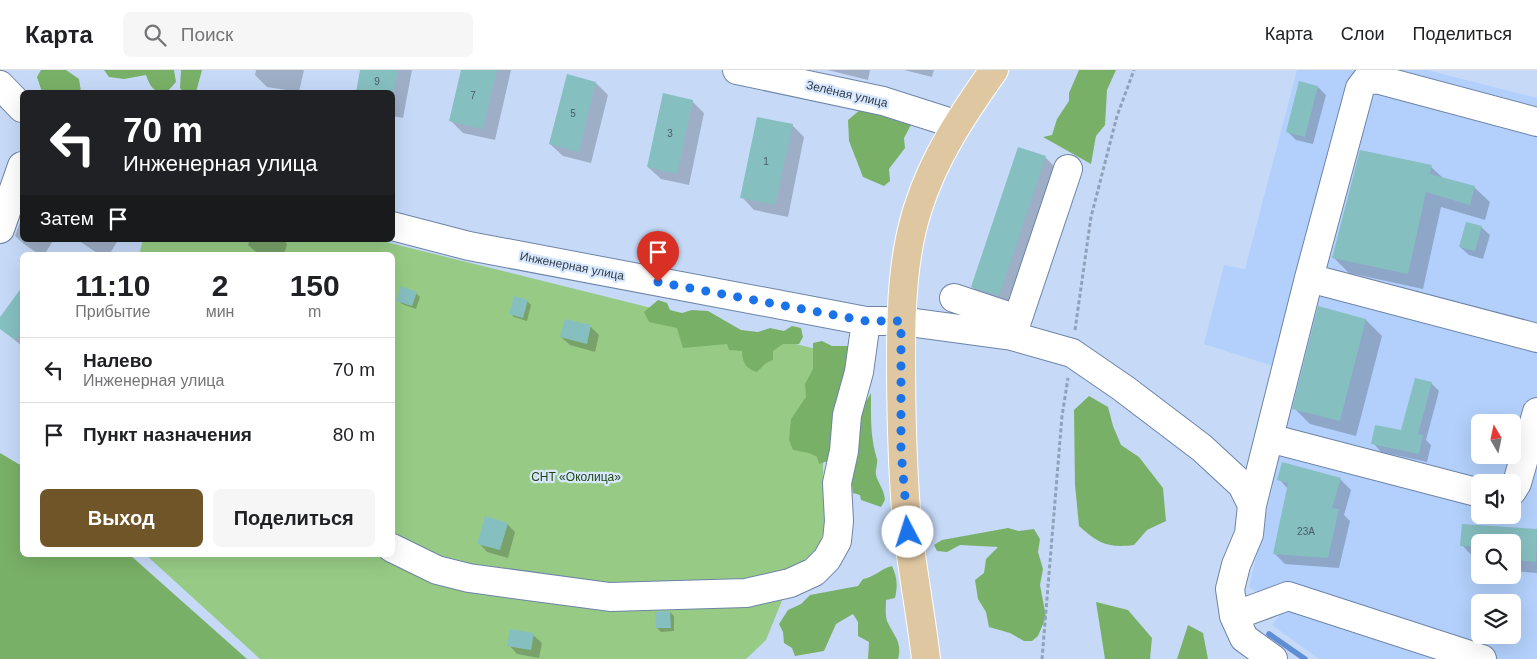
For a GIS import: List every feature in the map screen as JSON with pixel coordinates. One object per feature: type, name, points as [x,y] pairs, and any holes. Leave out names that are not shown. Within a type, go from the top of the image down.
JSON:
[{"type":"main road","points":[[926,659],[908,532],[901,450],[901,321],[911,237],[917,210],[938,158],[955,124],[994,70]]},
{"type":"street","name":"Зелёная улица","points":[[737,70],[883,101],[955,124]]},
{"type":"street","points":[[1273,659],[1244,638],[1234,616],[1230,589],[1236,566],[1249,534],[1252,505],[1309,278],[1360,88],[1367,79],[1380,80],[1537,122]]},
{"type":"street","points":[[0,85],[20,106]]},
{"type":"street","points":[[1015,328],[1068,169]]},
{"type":"street","points":[[0,229],[20,172]]},
{"type":"street","name":"Инженерная улица","points":[[395,227],[469,246],[866,321],[901,321],[1015,328]]},
{"type":"street","points":[[1309,278],[1537,338]]},
{"type":"street","points":[[954,298],[1072,353],[1123,388],[1202,448],[1242,485],[1252,505]]},
{"type":"street","points":[[395,549],[437,570],[469,578],[610,598],[746,593],[790,583],[814,572],[826,560],[837,541],[836,483],[844,451],[847,415],[859,372],[866,321]]},
{"type":"street","points":[[1520,474],[1537,412]]},
{"type":"street","points":[[1269,438],[1471,491]]},
{"type":"street","points":[[1234,616],[1288,596],[1482,659]]},
{"type":"path","points":[[1042,659],[1062,416],[1090,217],[1117,116],[1134,70]]},
{"type":"shaded area","points":[[1297,70],[1427,70],[1537,98],[1537,659],[1319,659],[1272,625],[1285,609],[1272,587],[1264,597],[1249,587],[1273,486],[1247,478],[1276,367],[1204,344],[1224,265],[1245,269]]},
{"type":"green space","points":[[41,70],[66,70],[79,79],[81,90],[41,90],[37,77]]},
{"type":"green space","points":[[104,70],[174,70],[176,82],[169,90],[156,90],[149,83],[146,75],[124,79],[109,77]]},
{"type":"green space","points":[[181,70],[202,70],[197,90],[182,90]]},
{"type":"green space","points":[[1079,70],[1116,70],[1107,90],[1105,125],[1096,136],[1091,164],[1043,137],[1052,135],[1057,119],[1069,101],[1069,93]]},
{"type":"green space","points":[[862,98],[912,123],[904,138],[905,148],[889,169],[890,181],[884,186],[863,177],[849,141],[848,120],[861,109]]},
{"type":"green space","name":"СНТ «Околица»","points":[[142,242],[386,242],[832,353],[823,467],[825,528],[817,551],[796,566],[766,640],[746,659],[260,659],[148,557],[395,557],[395,252],[140,252]]},
{"type":"green space","points":[[658,300],[667,303],[670,310],[682,313],[692,310],[708,311],[741,330],[758,332],[770,328],[784,331],[792,326],[801,328],[803,337],[799,344],[783,344],[773,351],[773,360],[766,363],[757,372],[745,364],[742,351],[729,350],[727,344],[683,348],[677,328],[649,322],[644,312]]},
{"type":"green space","points":[[822,341],[832,346],[848,346],[855,353],[831,460],[819,464],[817,457],[809,453],[793,450],[789,440],[791,419],[806,397],[805,384],[813,369],[813,343]]},
{"type":"green space","points":[[871,393],[872,435],[877,461],[876,475],[885,500],[881,507],[861,500],[860,495],[853,493],[850,471],[857,405],[867,400]]},
{"type":"green space","points":[[1089,396],[1108,407],[1121,445],[1139,457],[1163,488],[1166,521],[1147,530],[1134,545],[1117,546],[1098,541],[1079,526],[1075,485],[1074,410]]},
{"type":"green space","points":[[0,453],[20,465],[20,557],[132,557],[247,659],[0,659]]},
{"type":"green space","points":[[1008,528],[1019,531],[1034,529],[1040,539],[1038,552],[1043,569],[1040,585],[1046,617],[1038,636],[1032,641],[1024,641],[1010,633],[989,627],[986,612],[978,599],[975,580],[984,573],[986,559],[998,547],[960,545],[947,552],[937,551],[934,545],[942,540]]},
{"type":"green space","points":[[892,566],[895,574],[896,593],[895,598],[886,600],[886,613],[887,621],[897,639],[899,648],[898,659],[868,659],[869,642],[858,636],[858,622],[853,614],[836,624],[824,651],[795,656],[792,648],[784,643],[783,632],[779,624],[788,610],[801,604],[810,595],[858,586],[863,579]]},
{"type":"green space","points":[[1096,602],[1128,610],[1152,638],[1150,659],[1105,659]]},
{"type":"green space","points":[[1188,625],[1203,633],[1208,659],[1177,659]]},
{"type":"building","points":[[360,70],[398,70],[394,90],[356,90]]},
{"type":"building","points":[[461,70],[497,70],[483,129],[449,121]]},
{"type":"building","points":[[567,74],[596,82],[579,152],[549,144]]},
{"type":"building","points":[[1299,81],[1318,86],[1305,137],[1286,132]]},
{"type":"building","points":[[663,93],[693,100],[677,174],[647,167]]},
{"type":"building","points":[[757,117],[793,124],[775,205],[740,198]]},
{"type":"building","points":[[1018,147],[1046,156],[999,296],[971,287]]},
{"type":"building","points":[[1360,150],[1432,165],[1430,174],[1475,186],[1470,205],[1426,192],[1408,274],[1332,258]]},
{"type":"building","points":[[1466,222],[1482,226],[1475,251],[1459,247]]},
{"type":"building","points":[[401,286],[417,292],[412,306],[396,301]]},
{"type":"building","points":[[20,290],[20,332],[15,340],[0,329],[0,317]]},
{"type":"building","points":[[514,296],[528,300],[523,318],[509,314]]},
{"type":"building","points":[[1318,306],[1366,319],[1340,421],[1292,409]]},
{"type":"building","points":[[565,319],[591,325],[587,344],[560,337]]},
{"type":"building","points":[[1415,378],[1432,382],[1418,434],[1423,435],[1419,454],[1371,444],[1375,425],[1401,430]]},
{"type":"building","points":[[1282,462],[1341,478],[1332,508],[1339,509],[1328,558],[1273,554],[1288,483],[1277,480]]},
{"type":"building","points":[[485,516],[508,523],[500,550],[477,544]]},
{"type":"building","points":[[1462,524],[1537,529],[1536,562],[1521,561],[1521,534],[1471,534],[1471,547],[1460,546]]},
{"type":"building","points":[[670,611],[671,628],[656,628],[655,612]]},
{"type":"building","points":[[510,629],[534,633],[531,650],[507,646]]},
{"type":"waterway","points":[[1269,634],[1305,659]]},
{"type":"route","points":[[658,282],[866,321],[901,321],[901,450],[908,532]]}]
